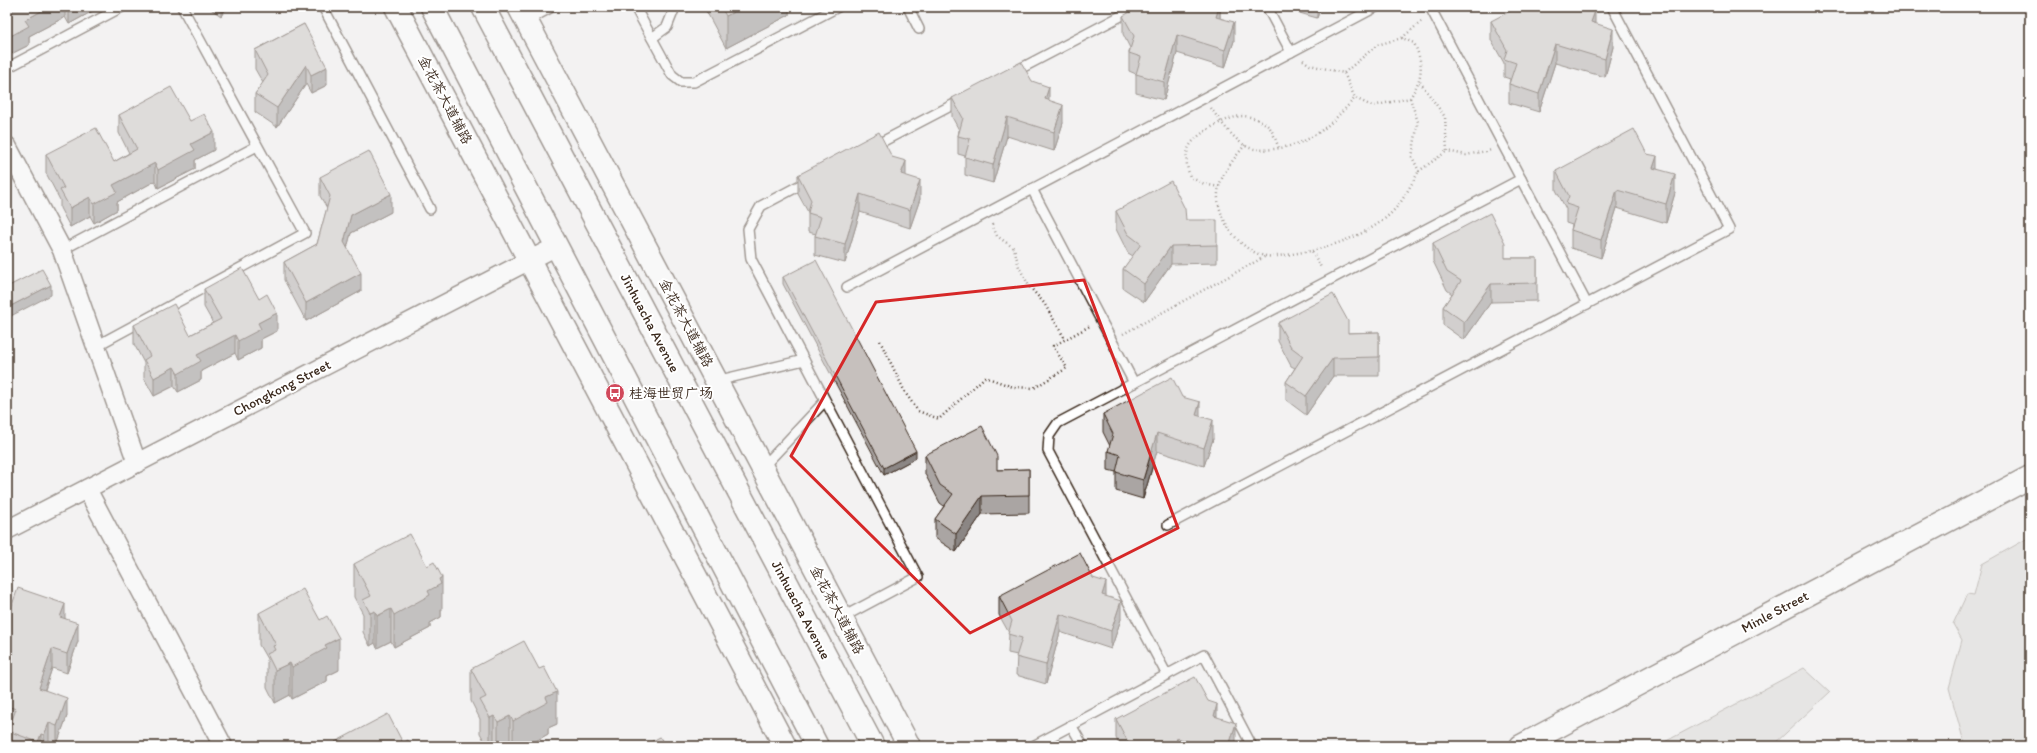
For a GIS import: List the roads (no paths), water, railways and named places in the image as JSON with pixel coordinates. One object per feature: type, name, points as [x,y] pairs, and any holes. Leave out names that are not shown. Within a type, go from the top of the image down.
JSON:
[{"type":"main road","name":"金花茶大道辅路","points":[[396,7],[785,746]]},
{"type":"main road","points":[[432,7],[817,746]]},
{"type":"main road","name":"Jinhuacha Avenue","points":[[483,7],[873,746]]},
{"type":"main road","name":"金花茶大道辅路","points":[[522,14],[909,746]]},
{"type":"main road","name":"Minle Street","points":[[1521,746],[2030,477]]},
{"type":"street","points":[[7,146],[62,250],[137,463]]},
{"type":"street","name":"Chongkong Street","points":[[7,530],[557,246]]},
{"type":"street","points":[[87,489],[223,746]]},
{"type":"lane","points":[[7,68],[122,7]]},
{"type":"lane","points":[[96,346],[305,233],[182,7]]},
{"type":"lane","points":[[323,7],[430,209]]},
{"type":"lane","points":[[522,14],[552,7]]},
{"type":"lane","points":[[635,7],[672,74],[681,82],[694,82],[838,7]]},
{"type":"lane","points":[[652,38],[667,27],[675,7]]},
{"type":"lane","points":[[908,7],[919,29]]},
{"type":"lane","points":[[1005,77],[1138,7]]},
{"type":"lane","points":[[1267,7],[1291,52]]},
{"type":"lane","points":[[847,287],[1376,7]]},
{"type":"lane","points":[[1168,526],[1729,229],[1612,7]]},
{"type":"lane","points":[[1432,9],[1587,304]]},
{"type":"lane","points":[[866,151],[970,95]]},
{"type":"lane","points":[[62,250],[257,146]]},
{"type":"lane","points":[[817,176],[761,206],[748,229],[751,260],[918,577],[841,618]]},
{"type":"lane","points":[[1167,675],[1048,451],[1049,436],[1058,423],[1521,179]]},
{"type":"lane","points":[[1032,189],[1134,383]]},
{"type":"lane","points":[[716,381],[804,360]]},
{"type":"lane","points":[[762,468],[825,401]]},
{"type":"lane","points":[[1033,746],[1204,655],[1252,746]]},
{"type":"lane","points":[[1072,725],[1083,746]]},
{"type":"place","name":"桂海世贸广场","points":[[615,393]]}]
